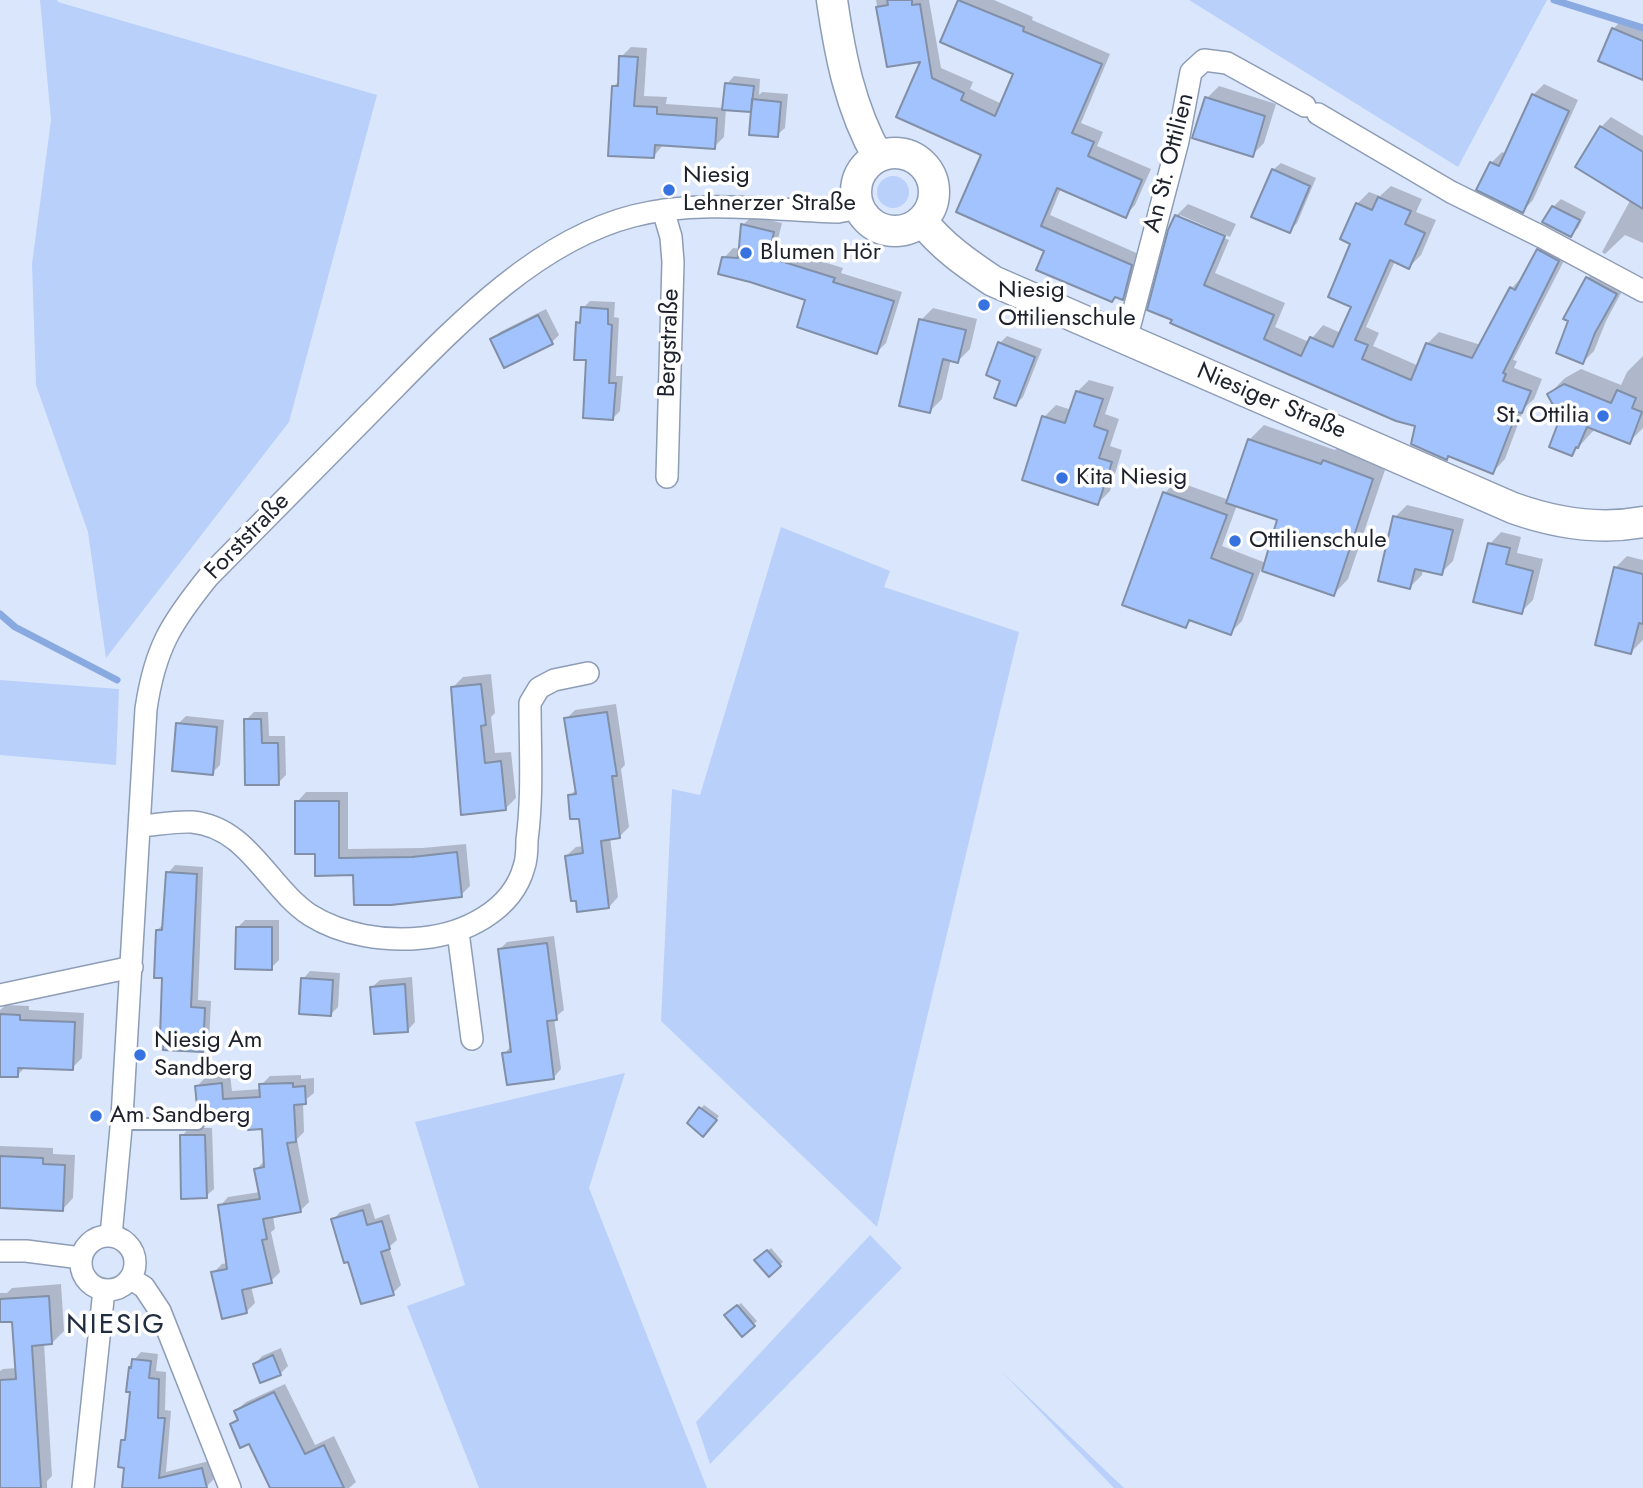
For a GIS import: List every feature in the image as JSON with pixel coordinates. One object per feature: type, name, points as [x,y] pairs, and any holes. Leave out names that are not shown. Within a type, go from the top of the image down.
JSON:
[{"type":"main road","points":[[832,0],[844,69],[857,115],[878,157]]},
{"type":"main road","points":[[902,153],[914,158],[923,165],[934,187],[929,211],[911,227],[900,231],[876,226],[859,208],[856,196],[861,173],[878,157],[902,153]]},
{"type":"main road","name":"Niesiger Straße","points":[[922,220],[937,239],[961,260],[993,281],[1524,512],[1570,524],[1622,526],[1643,522]]},
{"type":"street","name":"An St. Ottilien","points":[[1126,340],[1178,141],[1191,72],[1204,60],[1227,63],[1451,192],[1643,291]]},
{"type":"street","name":"Forststraße","points":[[111,1236],[122,1124],[146,709],[149,684],[165,636],[179,613],[209,576],[443,340],[496,291],[544,258],[602,226],[663,210],[709,207],[838,212],[859,208]]},
{"type":"street","name":"Bergstraße","points":[[663,210],[671,237],[673,262],[667,477]]},
{"type":"street","points":[[139,826],[192,822],[215,828],[244,846],[279,888],[310,914],[343,931],[406,940],[458,932],[495,910],[513,891],[524,867],[531,813],[530,703],[539,688],[554,680],[588,673]]},
{"type":"street","points":[[458,932],[472,1039]]},
{"type":"street","points":[[0,995],[131,967]]},
{"type":"street","points":[[111,1236],[131,1248],[136,1263],[131,1279],[123,1286],[104,1290],[86,1279],[82,1258],[92,1241],[111,1236]]},
{"type":"street","points":[[0,1251],[26,1251],[82,1258]]},
{"type":"street","points":[[131,1279],[144,1287],[160,1311],[229,1488]]},
{"type":"street","points":[[83,1488],[104,1290]]},
{"type":"lane","points":[[122,1124],[198,1124]]},
{"type":"shaded area","points":[[40,0],[57,0],[377,95],[289,422],[106,658],[88,532],[36,385],[32,264],[51,120]]},
{"type":"shaded area","points":[[1189,0],[1547,0],[1458,167]]},
{"type":"shaded area","points":[[893,176],[905,180],[909,192],[905,204],[893,208],[881,204],[877,192],[881,180]]},
{"type":"shaded area","points":[[781,527],[890,571],[884,587],[1019,632],[877,1227],[661,1021],[672,789],[700,795]]},
{"type":"shaded area","points":[[0,680],[119,689],[116,765],[0,755]]},
{"type":"shaded area","points":[[625,1073],[589,1188],[707,1488],[479,1488],[407,1306],[465,1285],[415,1122]]},
{"type":"shaded area","points":[[870,1235],[902,1268],[710,1464],[696,1422]]},
{"type":"shaded area","points":[[1001,1371],[1124,1488],[1114,1488]]},
{"type":"building","points":[[887,0],[912,0],[912,5],[920,4],[932,78],[964,93],[961,100],[995,116],[1013,74],[940,42],[958,0],[1024,27],[1023,31],[1102,64],[1072,133],[1094,142],[1088,156],[1142,180],[1126,218],[1057,188],[1041,226],[1132,265],[1123,300],[1115,297],[1112,302],[1036,270],[1044,251],[956,212],[981,155],[896,117],[920,62],[887,67],[876,7],[888,5]]},
{"type":"building","points":[[1612,28],[1643,41],[1643,80],[1598,61]]},
{"type":"building","points":[[619,56],[638,57],[634,106],[657,107],[657,114],[717,118],[715,149],[655,145],[654,158],[608,156],[612,86],[618,86]]},
{"type":"building","points":[[725,83],[754,86],[751,112],[722,110]]},
{"type":"building","points":[[1532,94],[1569,111],[1523,213],[1476,190],[1490,162],[1499,166]]},
{"type":"building","points":[[1205,97],[1265,116],[1253,157],[1192,138]]},
{"type":"building","points":[[752,99],[781,102],[778,137],[749,135]]},
{"type":"building","points":[[1600,126],[1643,152],[1643,209],[1575,167]]},
{"type":"building","points":[[1272,169],[1310,186],[1290,233],[1251,217]]},
{"type":"building","points":[[1378,197],[1411,211],[1405,224],[1425,233],[1409,269],[1390,260],[1355,340],[1368,345],[1362,359],[1411,380],[1426,343],[1472,358],[1510,287],[1515,290],[1537,249],[1559,261],[1503,373],[1506,374],[1503,381],[1531,391],[1522,413],[1517,412],[1493,474],[1448,456],[1447,460],[1411,444],[1415,426],[1396,421],[1170,323],[1172,320],[1147,310],[1168,230],[1175,215],[1225,236],[1204,285],[1274,315],[1264,339],[1301,356],[1310,337],[1333,347],[1351,307],[1328,297],[1350,244],[1340,239],[1356,203],[1372,210]]},
{"type":"building","points":[[1552,206],[1580,220],[1571,237],[1542,222]]},
{"type":"building","points":[[741,224],[774,232],[768,257],[835,278],[833,282],[894,301],[877,354],[797,327],[805,300],[718,274],[722,257],[738,258]]},
{"type":"building","points":[[1586,277],[1617,294],[1595,333],[1583,364],[1556,353],[1568,321],[1563,319]]},
{"type":"building","points":[[581,307],[608,309],[608,324],[612,325],[609,383],[616,383],[613,420],[583,418],[586,360],[574,360],[576,322],[580,323]]},
{"type":"building","points":[[538,315],[553,344],[504,368],[490,339]]},
{"type":"building","points":[[919,319],[966,330],[958,363],[943,359],[930,413],[899,406]]},
{"type":"building","points":[[998,342],[1035,357],[1016,406],[994,398],[1000,381],[986,375]]},
{"type":"building","name":"St. Ottilia","points":[[1564,384],[1611,403],[1617,390],[1636,398],[1632,408],[1642,412],[1630,444],[1587,427],[1572,456],[1549,447],[1560,418],[1547,394]]},
{"type":"building","points":[[1076,391],[1103,399],[1094,426],[1108,431],[1099,458],[1112,462],[1098,505],[1022,480],[1042,416],[1065,423]]},
{"type":"building","points":[[1248,439],[1321,464],[1323,460],[1373,479],[1334,596],[1262,571],[1277,520],[1226,503]]},
{"type":"building","points":[[1163,492],[1227,515],[1211,558],[1253,574],[1231,635],[1189,620],[1186,628],[1122,605]]},
{"type":"building","points":[[1393,516],[1453,530],[1442,575],[1415,569],[1410,589],[1378,581]]},
{"type":"building","points":[[1488,543],[1510,548],[1506,564],[1533,571],[1522,614],[1473,602]]},
{"type":"building","points":[[1614,567],[1643,574],[1643,624],[1639,623],[1631,654],[1595,645]]},
{"type":"building","points":[[481,684],[486,725],[481,726],[485,763],[501,761],[506,810],[461,815],[451,687]]},
{"type":"building","points":[[607,712],[617,776],[612,776],[620,838],[601,841],[609,908],[577,912],[576,901],[571,901],[565,856],[583,853],[579,819],[570,819],[568,795],[576,794],[564,718]]},
{"type":"building","points":[[244,719],[261,719],[262,743],[278,743],[279,785],[245,785]]},
{"type":"building","points":[[176,723],[217,727],[213,775],[172,771]]},
{"type":"building","points":[[295,801],[339,801],[339,858],[412,857],[457,852],[462,897],[391,905],[354,905],[353,875],[315,876],[315,854],[295,854]]},
{"type":"building","points":[[166,872],[197,874],[191,1007],[205,1008],[203,1052],[163,1050],[164,1037],[160,1037],[162,978],[154,978],[156,930],[162,930]]},
{"type":"building","points":[[236,927],[272,927],[272,970],[235,969]]},
{"type":"building","points":[[547,943],[557,1020],[547,1021],[554,1079],[507,1085],[502,1053],[511,1052],[498,949]]},
{"type":"building","points":[[301,978],[333,980],[331,1016],[299,1014]]},
{"type":"building","points":[[405,984],[408,1032],[374,1034],[370,987]]},
{"type":"building","points":[[0,1014],[20,1015],[20,1020],[75,1022],[73,1070],[18,1068],[18,1077],[0,1077]]},
{"type":"building","points":[[222,1083],[223,1099],[260,1097],[259,1084],[293,1083],[293,1087],[305,1086],[306,1104],[294,1105],[296,1142],[287,1143],[301,1212],[263,1219],[267,1239],[262,1240],[272,1283],[242,1290],[247,1313],[222,1319],[211,1272],[227,1269],[218,1205],[260,1199],[254,1169],[264,1167],[262,1129],[248,1130],[247,1114],[203,1118],[198,1116],[195,1086]]},
{"type":"building","points":[[699,1107],[717,1120],[703,1137],[687,1123]]},
{"type":"building","points":[[180,1135],[205,1135],[207,1198],[181,1199]]},
{"type":"building","points":[[0,1156],[43,1158],[43,1164],[65,1165],[63,1211],[0,1208]]},
{"type":"building","points":[[363,1210],[367,1225],[382,1221],[390,1249],[381,1252],[394,1295],[361,1304],[348,1262],[344,1263],[331,1219]]},
{"type":"building","points":[[767,1250],[781,1266],[769,1277],[754,1260]]},
{"type":"building","points":[[49,1296],[52,1344],[32,1346],[41,1488],[0,1488],[0,1380],[16,1379],[12,1322],[0,1322],[0,1299]]},
{"type":"building","points":[[737,1305],[755,1326],[742,1337],[724,1315]]},
{"type":"building","points":[[273,1355],[281,1375],[260,1383],[253,1364]]},
{"type":"building","points":[[132,1359],[151,1361],[149,1378],[159,1379],[158,1418],[165,1418],[159,1478],[202,1468],[207,1488],[122,1488],[124,1468],[118,1467],[121,1440],[125,1440],[130,1392],[126,1392]]},
{"type":"building","points":[[274,1392],[305,1454],[324,1445],[344,1488],[270,1488],[249,1444],[240,1448],[230,1424],[238,1420],[234,1411]]},
{"type":"waterway","points":[[1554,0],[1643,28]]},
{"type":"waterway","points":[[0,614],[15,627],[117,680]]},
{"type":"place","name":"Niesig Lehnerzer Straße","points":[[669,190]]},
{"type":"place","name":"Blumen Hör","points":[[746,253]]},
{"type":"place","name":"Niesig Ottilienschule","points":[[984,305]]},
{"type":"place","name":"St. Ottilia","points":[[1603,416]]},
{"type":"place","name":"Kita Niesig","points":[[1062,478]]},
{"type":"place","name":"Ottilienschule","points":[[1235,541]]},
{"type":"place","name":"Niesig Am Sandberg","points":[[140,1055]]},
{"type":"place","name":"Am Sandberg","points":[[96,1116]]},
{"type":"district","name":"NIESIG","points":[[116,1326]]}]
